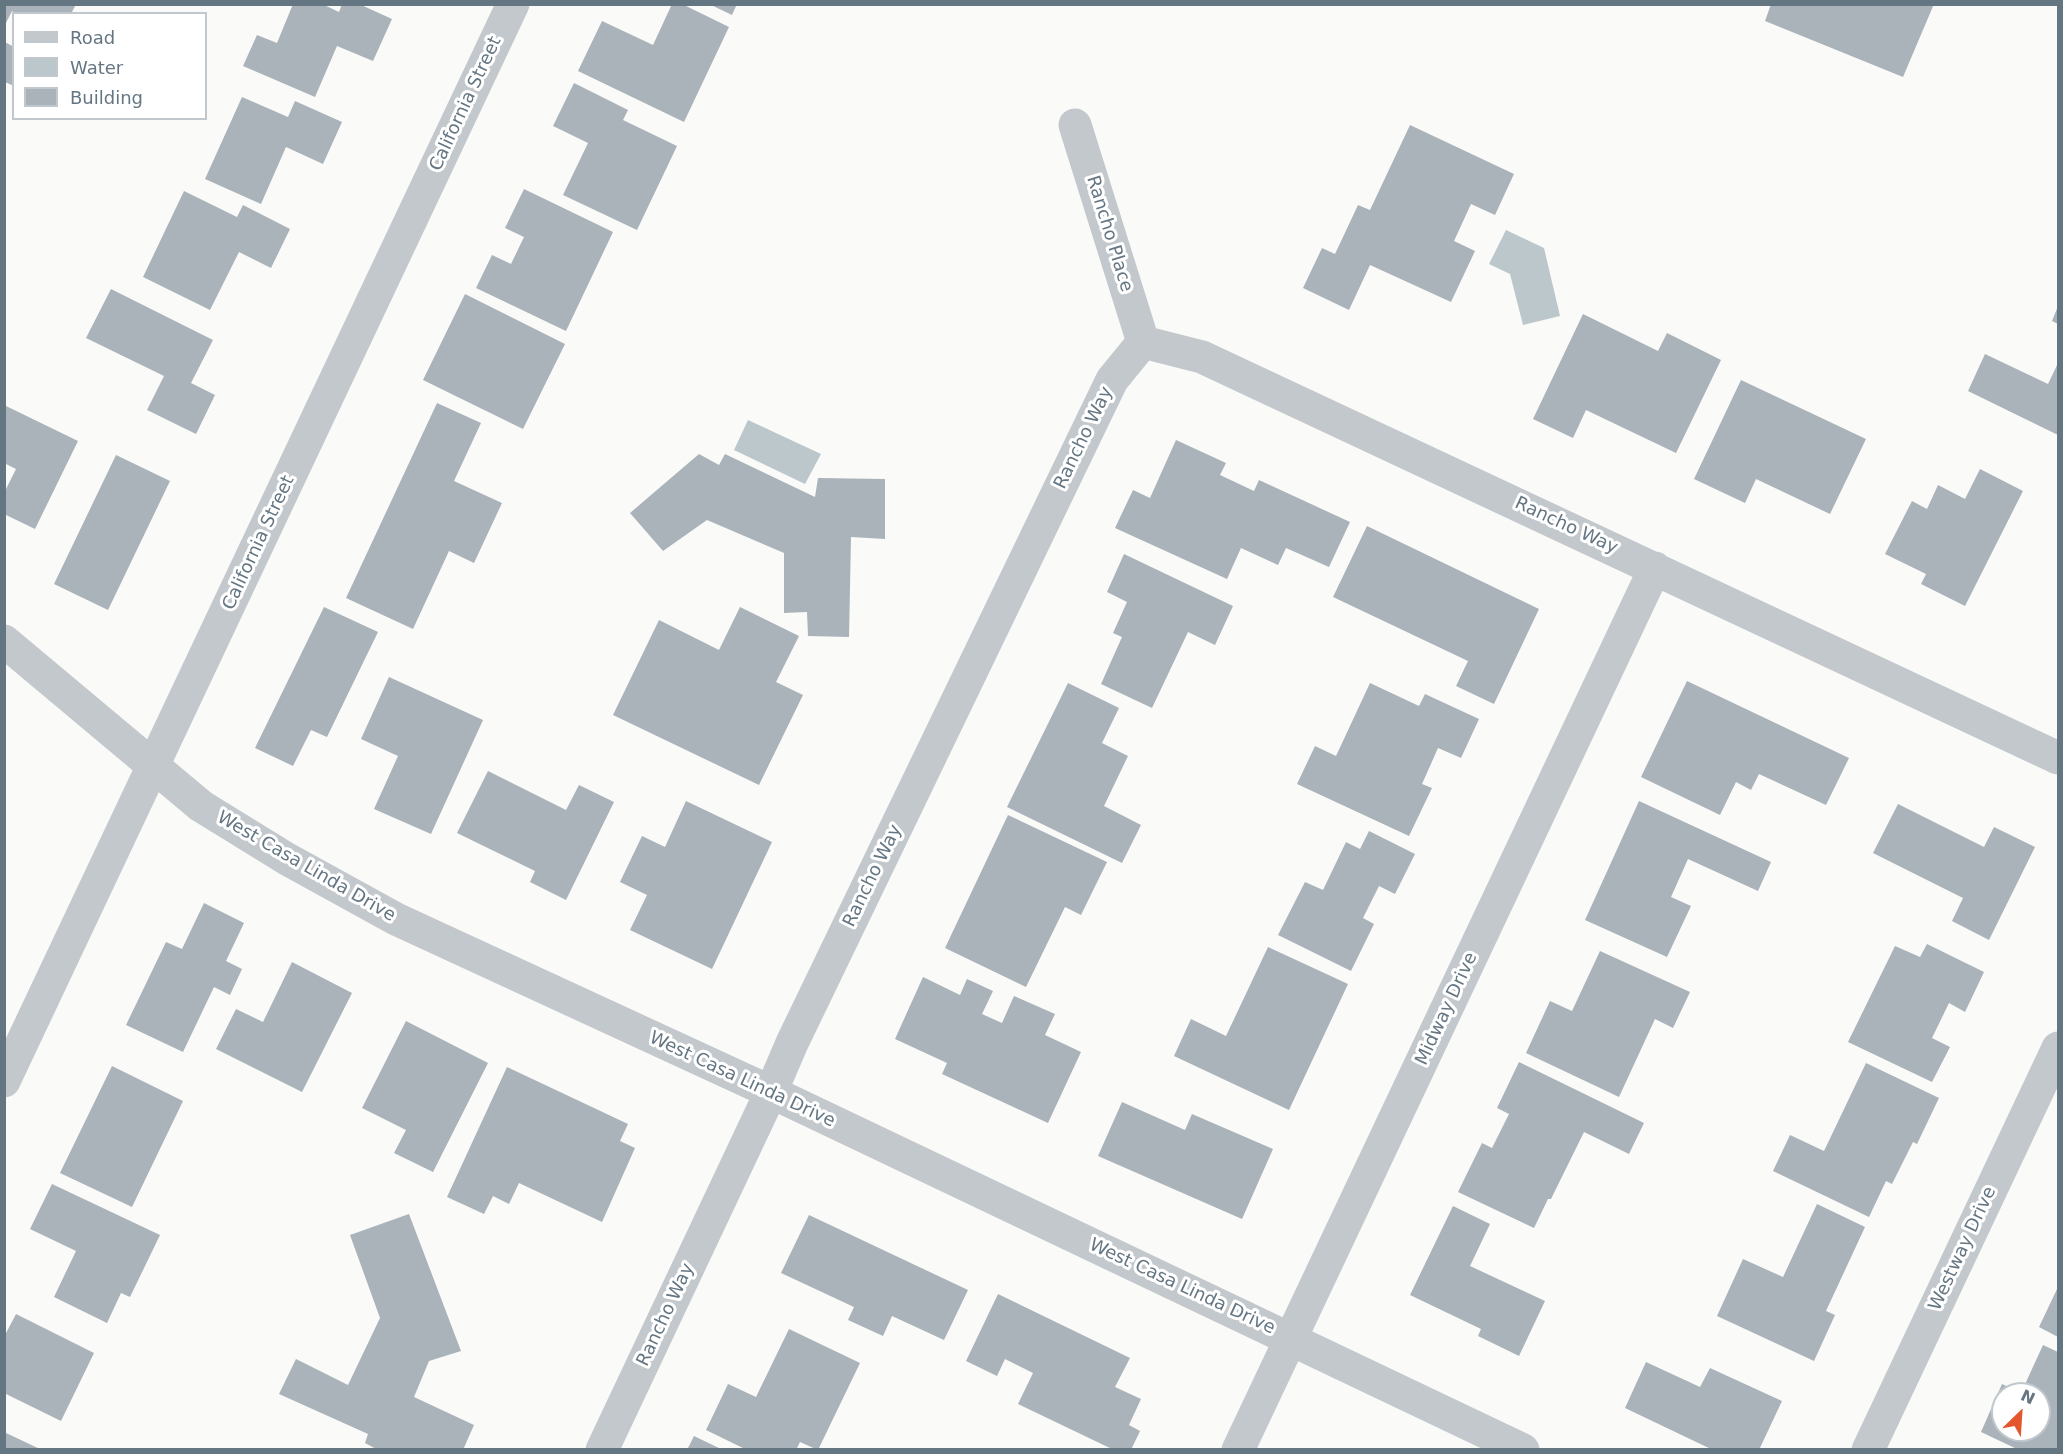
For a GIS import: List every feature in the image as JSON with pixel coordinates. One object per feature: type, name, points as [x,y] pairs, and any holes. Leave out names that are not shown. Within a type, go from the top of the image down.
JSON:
[{"type":"street","name":"California Street","points":[[4,1082],[513,4]]},
{"type":"street","name":"Rancho Place","points":[[1075,125],[1143,342]]},
{"type":"street","name":"Rancho Way","points":[[602,1449],[802,1022],[1112,380],[1143,342],[1202,357],[2058,758]]},
{"type":"street","name":"Midway Drive","points":[[1238,1449],[1655,568]]},
{"type":"street","name":"West Casa Linda Drive","points":[[4,641],[201,806],[287,859],[396,920],[771,1092],[1523,1449]]},
{"type":"street","name":"Westway Drive","points":[[1868,1449],[2058,1048]]},
{"type":"water","points":[[1506,230],[1544,248],[1560,316],[1523,325],[1510,274],[1489,264]]},
{"type":"water","points":[[748,420],[821,454],[805,484],[734,450]]},
{"type":"building","points":[[4,4],[76,4],[72,12],[12,11],[4,27]]},
{"type":"building","points":[[293,4],[322,4],[339,12],[342,4],[359,4],[392,19],[373,61],[337,46],[315,97],[243,66],[257,35],[277,43]]},
{"type":"building","points":[[672,4],[682,4],[729,27],[684,122],[578,71],[602,21],[653,45]]},
{"type":"building","points":[[709,4],[737,4],[732,15]]},
{"type":"building","points":[[1771,4],[1934,4],[1903,77],[1765,21]]},
{"type":"building","points":[[5,42],[12,46],[12,85],[5,82]]},
{"type":"building","points":[[574,83],[628,110],[623,120],[677,146],[637,230],[563,195],[588,143],[553,126]]},
{"type":"building","points":[[242,97],[288,117],[295,101],[342,122],[323,164],[286,147],[261,204],[205,179]]},
{"type":"building","points":[[1410,125],[1514,174],[1495,215],[1471,204],[1454,241],[1475,251],[1451,302],[1370,265],[1349,310],[1303,288],[1322,248],[1335,254],[1358,205],[1370,210]]},
{"type":"building","points":[[524,189],[613,232],[566,331],[476,288],[492,255],[511,264],[524,237],[505,228]]},
{"type":"building","points":[[184,191],[237,217],[243,205],[290,229],[271,268],[239,252],[210,310],[143,277]]},
{"type":"building","points":[[111,289],[213,340],[191,383],[215,395],[196,434],[147,410],[164,376],[86,338]]},
{"type":"building","points":[[465,294],[565,344],[523,429],[423,380]]},
{"type":"building","points":[[2058,306],[2058,324],[2052,321]]},
{"type":"building","points":[[1583,314],[1658,351],[1667,333],[1721,360],[1676,453],[1586,410],[1573,438],[1533,419]]},
{"type":"building","points":[[1985,354],[2048,384],[2058,363],[2058,435],[1968,391]]},
{"type":"building","points":[[1741,380],[1866,439],[1830,514],[1756,479],[1745,503],[1694,479]]},
{"type":"building","points":[[437,403],[481,423],[454,481],[502,503],[474,563],[449,551],[413,629],[346,598]]},
{"type":"building","points":[[4,405],[78,441],[35,529],[4,514],[4,493],[16,469],[4,463]]},
{"type":"building","points":[[1176,440],[1226,463],[1220,475],[1254,491],[1259,480],[1350,522],[1329,567],[1286,548],[1278,565],[1241,548],[1227,579],[1115,528],[1133,490],[1150,498]]},
{"type":"building","points":[[699,454],[719,465],[725,454],[815,497],[818,478],[885,479],[885,539],[851,537],[849,637],[808,636],[807,612],[784,613],[784,553],[707,520],[663,551],[630,513]]},
{"type":"building","points":[[116,455],[170,481],[108,610],[54,584]]},
{"type":"building","points":[[1980,469],[2023,491],[1965,606],[1921,584],[1926,574],[1885,554],[1912,501],[1927,509],[1938,485],[1965,499]]},
{"type":"building","points":[[1367,526],[1539,609],[1494,704],[1456,686],[1468,661],[1333,597]]},
{"type":"building","points":[[1124,554],[1233,606],[1215,645],[1188,632],[1152,708],[1101,684],[1122,637],[1113,633],[1127,602],[1107,592]]},
{"type":"building","points":[[324,607],[378,632],[327,737],[311,730],[293,766],[255,748]]},
{"type":"building","points":[[740,607],[799,636],[776,682],[803,695],[759,785],[613,715],[659,620],[719,650]]},
{"type":"building","points":[[389,677],[483,720],[431,834],[374,809],[398,756],[361,739]]},
{"type":"building","points":[[1687,681],[1849,758],[1826,805],[1759,774],[1751,790],[1736,782],[1720,815],[1641,777]]},
{"type":"building","points":[[1068,683],[1119,708],[1102,743],[1128,756],[1104,806],[1141,825],[1122,863],[1007,807]]},
{"type":"building","points":[[1370,683],[1419,706],[1425,694],[1479,719],[1461,758],[1438,748],[1422,784],[1432,788],[1409,836],[1297,784],[1315,746],[1336,756]]},
{"type":"building","points":[[488,771],[566,810],[579,785],[614,802],[566,900],[530,882],[535,871],[457,833]]},
{"type":"building","points":[[686,801],[772,842],[712,969],[630,930],[647,895],[620,882],[642,836],[665,847]]},
{"type":"building","points":[[1639,801],[1771,862],[1758,891],[1688,859],[1671,897],[1691,906],[1667,957],[1585,920]]},
{"type":"building","points":[[1898,804],[1984,847],[1994,827],[2035,847],[1989,940],[1952,921],[1963,898],[1873,853]]},
{"type":"building","points":[[1008,815],[1107,862],[1081,915],[1065,907],[1026,987],[945,948]]},
{"type":"building","points":[[1369,831],[1415,854],[1395,894],[1379,886],[1363,918],[1374,924],[1351,971],[1278,935],[1305,882],[1323,890],[1346,842],[1360,849]]},
{"type":"building","points":[[204,903],[244,923],[226,961],[242,969],[230,995],[214,987],[183,1052],[126,1025],[166,942],[182,949]]},
{"type":"building","points":[[1927,944],[1984,972],[1965,1012],[1949,1003],[1932,1038],[1950,1047],[1932,1082],[1848,1042],[1895,946],[1920,957]]},
{"type":"building","points":[[1268,947],[1348,984],[1289,1110],[1174,1056],[1191,1019],[1226,1036]]},
{"type":"building","points":[[1600,951],[1690,992],[1673,1028],[1655,1019],[1619,1097],[1526,1053],[1550,1001],[1572,1011]]},
{"type":"building","points":[[292,962],[352,993],[302,1092],[216,1049],[236,1009],[263,1022]]},
{"type":"building","points":[[923,977],[960,995],[967,979],[993,991],[982,1014],[1002,1023],[1014,996],[1055,1014],[1045,1035],[1081,1052],[1048,1123],[942,1074],[947,1063],[895,1039]]},
{"type":"building","points":[[406,1021],[488,1063],[433,1172],[394,1153],[406,1130],[362,1108]]},
{"type":"building","points":[[1519,1062],[1644,1123],[1629,1154],[1584,1132],[1534,1228],[1458,1192],[1482,1143],[1492,1148],[1509,1114],[1497,1108]]},
{"type":"building","points":[[1866,1063],[1939,1098],[1917,1144],[1913,1142],[1892,1184],[1886,1181],[1869,1217],[1773,1171],[1790,1135],[1824,1151]]},
{"type":"building","points":[[112,1066],[183,1101],[132,1207],[60,1173]]},
{"type":"building","points":[[507,1067],[628,1124],[620,1141],[635,1148],[602,1222],[519,1183],[509,1204],[493,1196],[484,1214],[447,1197]]},
{"type":"building","points":[[1122,1102],[1185,1130],[1192,1114],[1273,1149],[1242,1219],[1098,1156]]},
{"type":"building","points":[[52,1184],[160,1235],[130,1297],[121,1293],[107,1323],[54,1297],[76,1251],[30,1229]]},
{"type":"building","points":[[1817,1204],[1865,1227],[1826,1311],[1835,1315],[1814,1361],[1717,1316],[1743,1259],[1783,1277]]},
{"type":"building","points":[[1453,1206],[1490,1224],[1470,1266],[1545,1301],[1519,1356],[1478,1336],[1481,1329],[1410,1295]]},
{"type":"building","points":[[409,1214],[461,1351],[429,1361],[414,1397],[474,1425],[463,1450],[378,1450],[365,1443],[368,1434],[279,1394],[296,1359],[348,1385],[380,1318],[350,1235]]},
{"type":"building","points":[[809,1215],[968,1290],[944,1340],[892,1316],[883,1336],[848,1320],[854,1307],[781,1273]]},
{"type":"building","points":[[2058,1287],[2058,1337],[2039,1327]]},
{"type":"building","points":[[998,1294],[1130,1358],[1115,1387],[1141,1399],[1129,1425],[1140,1431],[1131,1450],[1114,1450],[1018,1404],[1033,1373],[1005,1359],[997,1376],[966,1361]]},
{"type":"building","points":[[16,1314],[94,1353],[61,1421],[4,1393],[4,1337]]},
{"type":"building","points":[[789,1329],[860,1363],[818,1450],[800,1442],[796,1450],[747,1450],[706,1430],[728,1384],[756,1397]]},
{"type":"building","points":[[2043,1345],[2058,1352],[2058,1450],[2019,1450],[2002,1442],[2051,1442],[2051,1382],[2026,1382]]},
{"type":"building","points":[[1646,1362],[1700,1387],[1710,1368],[1782,1401],[1759,1450],[1713,1450],[1625,1408]]},
{"type":"building","points":[[1991,1409],[1991,1437],[1981,1432]]},
{"type":"building","points":[[4,1432],[42,1450],[4,1450]]},
{"type":"building","points":[[694,1436],[723,1450],[687,1450]]}]
